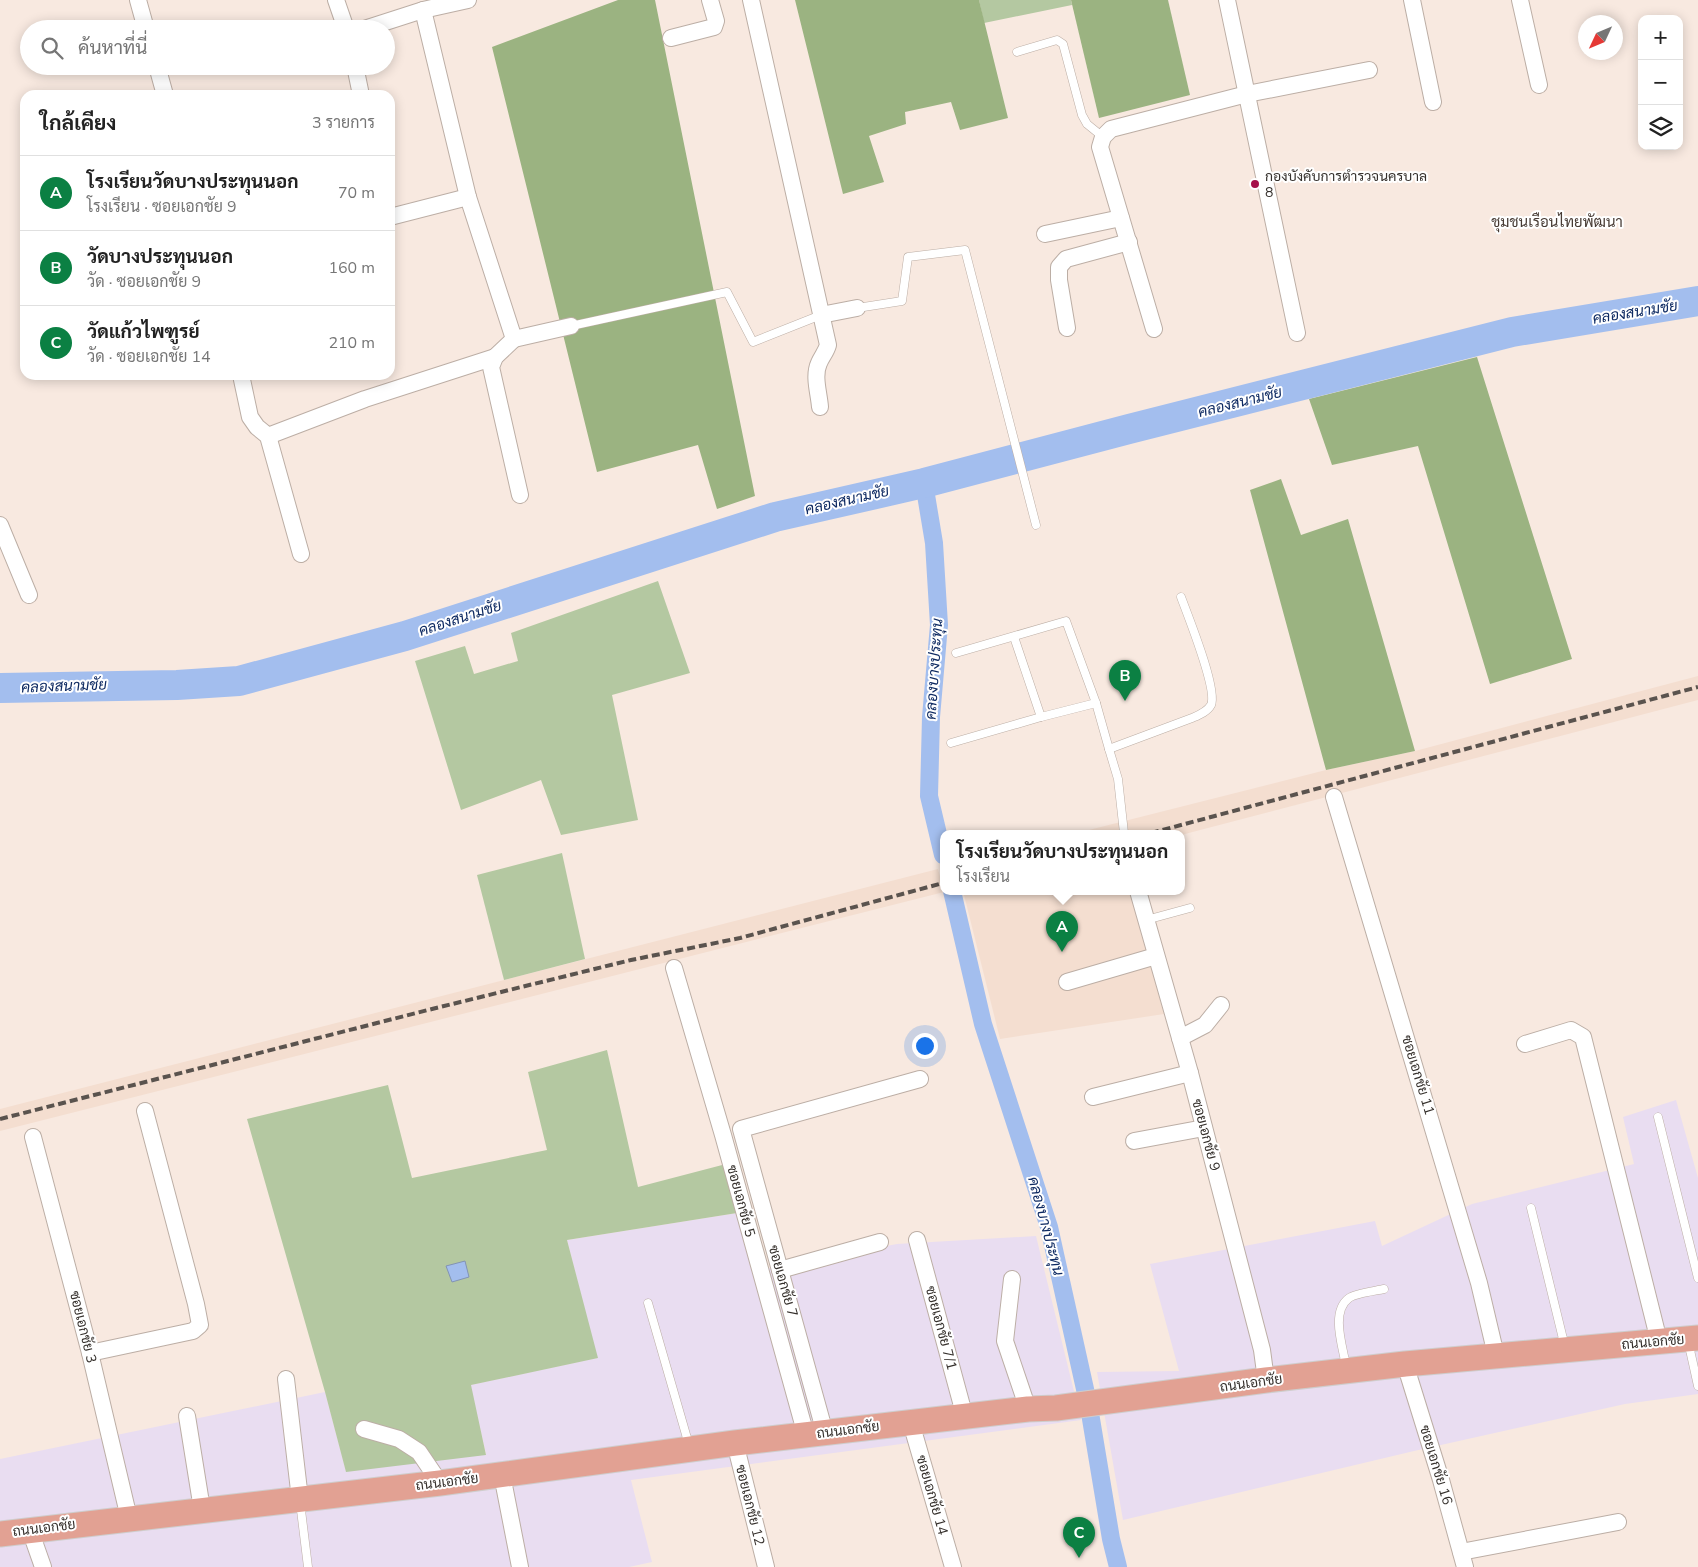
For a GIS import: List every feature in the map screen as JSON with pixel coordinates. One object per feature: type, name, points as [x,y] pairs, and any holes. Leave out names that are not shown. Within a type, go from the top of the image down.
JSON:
[{"type":"main road","name":"ถนนเอกชัย","points":[[0,1534],[202,1509],[440,1483],[690,1449],[1056,1408],[1266,1380],[1496,1355],[1693,1338]]},
{"type":"street","points":[[138,0],[144,20]]},
{"type":"street","points":[[336,0],[343,20]]},
{"type":"street","points":[[392,20],[423,10],[468,0]]},
{"type":"street","points":[[671,38],[714,27],[716,21],[710,0]]},
{"type":"street","points":[[751,0],[787,153],[828,345],[826,353],[819,363],[816,376],[820,407]]},
{"type":"street","points":[[1227,0],[1298,333]]},
{"type":"street","points":[[1412,0],[1433,102]]},
{"type":"street","points":[[1520,0],[1539,85]]},
{"type":"street","points":[[423,10],[468,197],[514,339]]},
{"type":"street","points":[[1154,329],[1100,147],[1103,137],[1111,129],[1247,94],[1369,70]]},
{"type":"street","points":[[159,75],[164,90]]},
{"type":"street","points":[[357,75],[360,90]]},
{"type":"street","points":[[395,217],[468,197]]},
{"type":"street","points":[[1045,234],[1121,218]]},
{"type":"street","points":[[1067,328],[1059,280],[1059,267],[1066,258],[1129,242]]},
{"type":"street","points":[[822,315],[857,308]]},
{"type":"street","points":[[520,495],[491,367],[495,357],[514,339],[571,326]]},
{"type":"street","points":[[268,436],[365,399],[495,357]]},
{"type":"street","points":[[242,380],[250,417],[257,427],[268,436],[301,554]]},
{"type":"street","points":[[0,525],[29,595]]},
{"type":"street","name":"ซอยเอกชัย 11","points":[[1334,797],[1479,1283],[1496,1355]]},
{"type":"street","name":"ซอยเอกชัย 9","points":[[1139,895],[1190,1073],[1262,1350],[1266,1380]]},
{"type":"street","points":[[1068,982],[1156,956]]},
{"type":"street","name":"ซอยเอกชัย 5","points":[[674,968],[723,1134],[816,1434]]},
{"type":"street","points":[[1180,1038],[1205,1025],[1221,1005]]},
{"type":"street","points":[[1525,1044],[1571,1030],[1583,1037],[1659,1341]]},
{"type":"street","points":[[1093,1097],[1190,1073]]},
{"type":"street","name":"ซอยเอกชัย 7","points":[[816,1434],[780,1270],[741,1129],[920,1079]]},
{"type":"street","points":[[90,1353],[193,1331],[200,1324],[145,1111]]},
{"type":"street","points":[[1134,1141],[1204,1128]]},
{"type":"street","name":"ซอยเอกชัย 3","points":[[34,1137],[90,1353],[129,1518]]},
{"type":"street","name":"ซอยเอกชัย 7/1","points":[[917,1240],[965,1417]]},
{"type":"street","points":[[780,1270],[880,1242]]},
{"type":"street","points":[[1012,1279],[1005,1341],[1028,1410]]},
{"type":"street","name":"ซอยเอกชัย 16","points":[[1405,1364],[1441,1480],[1460,1563]]},
{"type":"street","points":[[286,1379],[300,1499]]},
{"type":"street","points":[[187,1416],[202,1509]]},
{"type":"street","name":"ซอยเอกชัย 14","points":[[911,1423],[953,1567]]},
{"type":"street","points":[[364,1429],[399,1439],[419,1452],[440,1483]]},
{"type":"street","name":"ซอยเอกชัย 12","points":[[735,1444],[766,1567]]},
{"type":"street","points":[[502,1475],[520,1567]]},
{"type":"street","points":[[1460,1563],[1618,1522]]},
{"type":"street","points":[[30,1530],[43,1567]]},
{"type":"lane","points":[[1018,52],[1057,40],[1061,42],[1082,115],[1087,124],[1103,137]]},
{"type":"lane","points":[[857,308],[902,301],[908,257],[965,250],[1036,525]]},
{"type":"lane","points":[[571,326],[727,292],[753,342],[822,315]]},
{"type":"lane","points":[[1109,749],[1192,718],[1204,712],[1210,706],[1213,696],[1182,597]]},
{"type":"lane","points":[[956,653],[1066,621],[1096,703],[1118,779],[1124,830]]},
{"type":"lane","points":[[1014,636],[1041,717]]},
{"type":"lane","points":[[951,743],[1096,703]]},
{"type":"lane","points":[[1146,920],[1190,908]]},
{"type":"lane","points":[[1658,1117],[1698,1278]]},
{"type":"lane","points":[[1531,1208],[1566,1349]]},
{"type":"lane","points":[[1347,1371],[1339,1326],[1341,1307],[1350,1297],[1384,1289]]},
{"type":"lane","points":[[648,1303],[690,1449]]},
{"type":"lane","points":[[1693,1338],[1698,1386]]},
{"type":"lane","points":[[300,1499],[308,1567]]},
{"type":"shaded area","points":[[1698,676],[1698,700],[1185,834],[1185,830],[1089,830],[1326,770],[1415,751]]},
{"type":"shaded area","points":[[938,869],[940,877],[940,893],[0,1131],[0,1109]]},
{"type":"shaded area","points":[[964,895],[1131,895],[1164,1014],[1000,1039]]},
{"type":"shaded area","points":[[1676,1100],[1698,1178],[1698,1394],[1625,1404],[1414,1451],[1123,1520],[1097,1372],[1179,1371],[1150,1264],[1375,1221],[1382,1246],[1472,1204],[1634,1164],[1623,1117]]},
{"type":"shaded area","points":[[737,1213],[754,1271],[897,1244],[1036,1236],[1081,1420],[631,1480],[652,1562],[629,1567],[0,1567],[0,1459],[325,1392],[346,1471],[486,1454],[470,1385],[597,1358],[567,1240]]},
{"type":"green space","points":[[618,0],[655,0],[755,496],[717,509],[698,445],[597,472],[492,47]]},
{"type":"green space","points":[[795,0],[979,0],[1008,118],[960,130],[951,102],[905,112],[906,124],[869,136],[884,182],[843,194]]},
{"type":"green space","points":[[979,0],[1071,0],[1072,5],[984,23]]},
{"type":"green space","points":[[1071,0],[1168,0],[1190,95],[1099,118]]},
{"type":"green space","points":[[1477,357],[1572,659],[1490,684],[1418,446],[1332,465],[1309,399]]},
{"type":"green space","points":[[1281,479],[1301,535],[1348,519],[1415,751],[1326,770],[1250,490]]},
{"type":"green space","points":[[658,581],[690,673],[612,695],[638,820],[561,835],[541,780],[461,810],[415,661],[465,646],[474,674],[518,661],[511,633]]},
{"type":"green space","points":[[562,853],[585,959],[504,980],[477,875]]},
{"type":"green space","points":[[607,1050],[638,1187],[726,1164],[737,1213],[567,1240],[598,1358],[471,1385],[486,1455],[346,1472],[247,1119],[388,1085],[412,1178],[547,1150],[528,1072]]},
{"type":"water","points":[[465,1261],[469,1277],[452,1282],[446,1266]]},
{"type":"waterway","name":"คลองสนามชัย","points":[[0,688],[177,685],[239,681],[405,636],[775,517],[924,483],[1512,332],[1698,301]]},
{"type":"waterway","name":"คลองบางประทุน","points":[[924,483],[934,543],[939,625],[931,717],[929,796],[940,842]]},
{"type":"waterway","name":"คลองบางประทุน","points":[[953,895],[983,1024],[1049,1227],[1089,1407],[1111,1539],[1118,1567]]},
{"type":"railway","points":[[1162,830],[1698,687]]},
{"type":"railway","points":[[0,1119],[631,960],[740,938],[940,884]]},
{"type":"place","name":"กองบังคับการตำรวจนครบาล 8","points":[[1255,184]]},
{"type":"place","name":"วัดบางประทุนนอก","points":[[1125,701]]},
{"type":"place","name":"โรงเรียนวัดบางประทุนนอก","points":[[1062,952]]},
{"type":"place","name":"วัดแก้วไพฑูรย์","points":[[1079,1558]]},
{"type":"district","name":"ชุมชนเรือนไทยพัฒนา","points":[[1557,222]]}]
